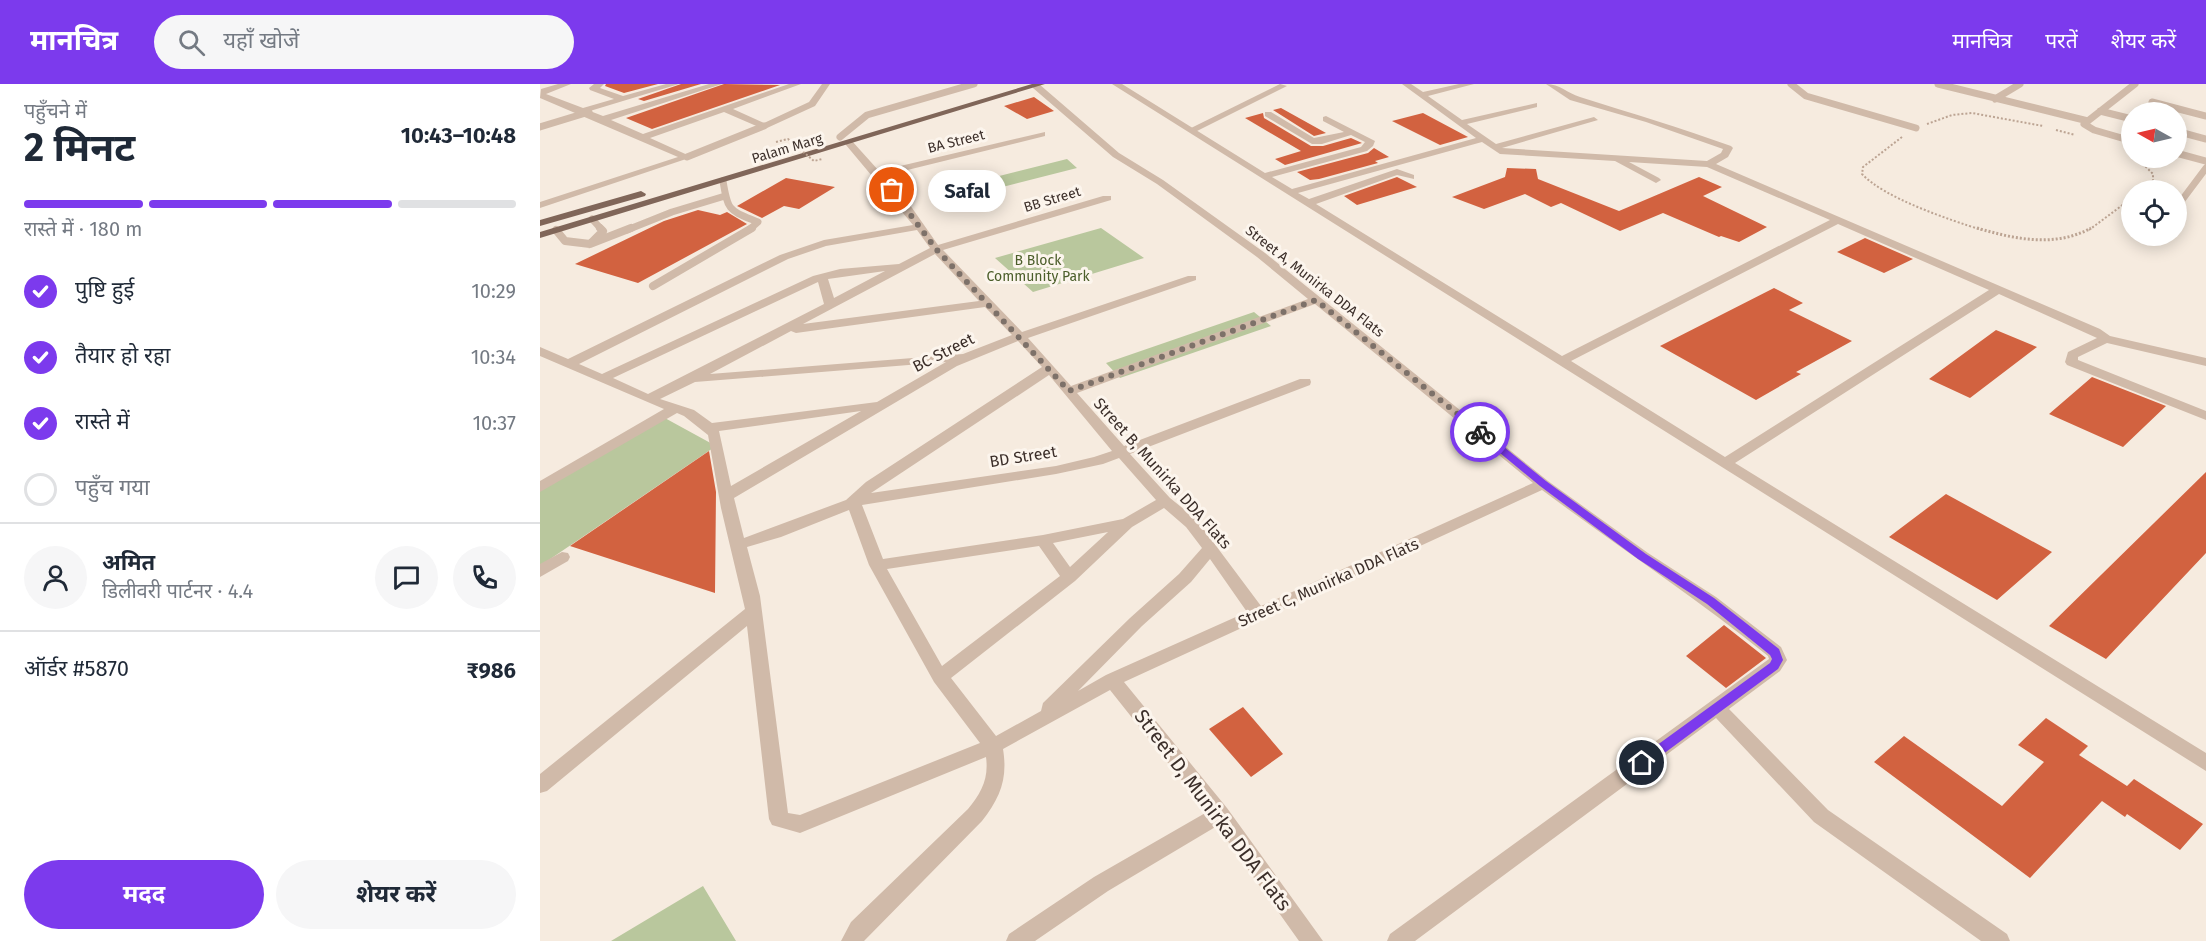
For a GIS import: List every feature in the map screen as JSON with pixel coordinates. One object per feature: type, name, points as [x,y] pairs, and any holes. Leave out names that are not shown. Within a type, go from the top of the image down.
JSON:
[{"type":"main road","name":"Palam Marg","points":[[540,234],[723,181],[1015,84]]},
{"type":"main road","name":"Palam Marg","points":[[540,223],[1039,85]]},
{"type":"street","points":[[567,84],[544,91],[541,95],[587,111],[641,138],[687,157]]},
{"type":"street","points":[[600,84],[593,88],[622,99]]},
{"type":"street","points":[[587,111],[675,84]]},
{"type":"street","points":[[604,119],[718,84]]},
{"type":"street","points":[[641,138],[727,110],[796,84]]},
{"type":"street","points":[[727,110],[764,126],[813,104],[826,84]]},
{"type":"street","points":[[1116,84],[2206,763]]},
{"type":"street","points":[[1406,84],[1434,93],[1470,84]]},
{"type":"street","points":[[1550,84],[1573,98],[1649,120],[1728,148],[1725,155],[1709,164]]},
{"type":"street","name":"Street A, Munirka DDA Flats","points":[[1039,85],[1116,155],[1160,182],[1262,255],[1543,484],[1642,556],[1710,601],[1775,652],[1778,660],[1774,666],[1717,708]]},
{"type":"street","points":[[1192,130],[1283,86]]},
{"type":"street","points":[[1422,89],[1460,123],[1493,148],[1518,153],[1709,164],[1999,289],[2096,332],[2106,339],[2206,362]]},
{"type":"street","points":[[1460,123],[1534,105]]},
{"type":"street","points":[[1268,114],[1312,141],[1323,141],[1352,132]]},
{"type":"street","points":[[1264,176],[1364,149],[1370,144],[1326,119]]},
{"type":"street","points":[[1493,148],[1594,120]]},
{"type":"street","name":"BA Street","points":[[878,174],[1042,134]]},
{"type":"street","points":[[1290,192],[1483,139]]},
{"type":"street","name":"Street B, Munirka DDA Flats","points":[[844,140],[878,174],[906,207],[936,249],[1050,368],[1165,501],[1191,523],[1257,614]]},
{"type":"street","points":[[540,205],[687,157]]},
{"type":"street","points":[[1615,159],[1656,180]]},
{"type":"street","points":[[1308,203],[1397,172],[1411,177]]},
{"type":"street","name":"BB Street","points":[[691,380],[936,249],[1107,198]]},
{"type":"street","points":[[1561,361],[1838,220]]},
{"type":"street","points":[[568,364],[784,257],[824,243],[919,227]]},
{"type":"street","points":[[601,379],[822,277],[851,271],[906,266]]},
{"type":"street","points":[[822,277],[831,306]]},
{"type":"street","name":"BC Street","points":[[727,495],[927,376],[968,356],[1192,278]]},
{"type":"street","points":[[1725,463],[1999,289]]},
{"type":"street","points":[[1069,391],[1316,300]]},
{"type":"street","points":[[784,330],[989,303]]},
{"type":"street","points":[[2106,339],[2072,355],[2071,362],[2206,416]]},
{"type":"street","points":[[540,351],[601,379],[695,417],[708,428],[718,442],[727,495],[754,611],[779,819],[800,824],[993,746],[1036,721],[1136,622],[1185,578],[1211,548]]},
{"type":"street","points":[[648,399],[691,380],[968,356]]},
{"type":"street","points":[[852,941],[859,929],[954,838],[989,797],[995,781],[996,763],[993,746],[940,676],[877,566],[853,501],[871,485],[1050,368]]},
{"type":"street","name":"BD Street","points":[[740,544],[776,533],[853,501],[1056,470],[1098,460],[1305,382]]},
{"type":"street","points":[[708,428],[883,404]]},
{"type":"street","points":[[540,487],[676,408]]},
{"type":"street","name":"Street C, Munirka DDA Flats","points":[[1036,721],[1112,680],[1543,484]]},
{"type":"street","points":[[940,676],[1069,577],[1127,523],[1165,501]]},
{"type":"street","points":[[877,566],[1043,540],[1127,523]]},
{"type":"street","points":[[1043,540],[1069,577]]},
{"type":"street","points":[[540,572],[562,557]]},
{"type":"street","points":[[540,785],[754,611]]},
{"type":"street","name":"Street D, Munirka DDA Flats","points":[[1112,680],[1220,814],[1312,941]]},
{"type":"street","points":[[1398,941],[1717,708],[1821,816],[1999,941]]},
{"type":"street","points":[[1017,941],[1101,884],[1220,814]]},
{"type":"lane","points":[[844,140],[867,115],[974,84]]},
{"type":"lane","points":[[1791,84],[1806,96],[1916,128]]},
{"type":"lane","points":[[1941,84],[2088,121]]},
{"type":"lane","points":[[1995,99],[2020,84]]},
{"type":"lane","points":[[2121,138],[2088,128],[2084,124],[2135,84]]},
{"type":"lane","points":[[540,128],[587,111]]},
{"type":"lane","points":[[2100,111],[2121,116]]},
{"type":"lane","points":[[2187,111],[2206,116]]},
{"type":"lane","points":[[687,157],[764,126]]},
{"type":"lane","points":[[2187,134],[2206,139]]},
{"type":"lane","points":[[2187,156],[2206,161]]},
{"type":"lane","points":[[2187,193],[2206,168]]},
{"type":"lane","points":[[653,286],[755,226],[758,222],[729,207],[723,181]]},
{"type":"lane","points":[[556,230],[564,241],[590,244],[672,212],[725,196]]},
{"type":"lane","points":[[590,244],[603,231],[592,219]]},
{"type":"path","points":[[2080,137],[2052,128],[1972,113],[1952,115],[1916,128],[1863,167],[1862,174],[1867,181],[1892,195],[1982,230],[2044,240],[2075,236],[2121,205]]},
{"type":"path","points":[[776,142],[788,139],[814,161],[822,159]]},
{"type":"green space","points":[[1067,159],[1077,168],[948,201],[940,191]]},
{"type":"green space","name":"B Block Community Park","points":[[1101,228],[1144,258],[1033,292],[995,258]]},
{"type":"green space","points":[[1254,312],[1271,326],[1120,378],[1106,363]]},
{"type":"green space","points":[[663,417],[716,446],[540,566],[540,488]]},
{"type":"green space","points":[[703,886],[736,941],[611,941]]},
{"type":"building","points":[[606,84],[658,84],[624,93],[605,86]]},
{"type":"building","points":[[681,84],[701,84],[644,101],[638,99]]},
{"type":"building","points":[[724,84],[780,85],[652,129],[626,118]]},
{"type":"building","points":[[1034,97],[1054,111],[1027,119],[1004,106]]},
{"type":"building","points":[[1281,108],[1326,133],[1314,136],[1273,110]]},
{"type":"building","points":[[1263,113],[1264,118],[1311,146],[1323,146],[1351,138],[1362,143],[1285,165],[1275,159],[1301,151],[1245,118]]},
{"type":"building","points":[[1423,113],[1468,137],[1440,145],[1392,121]]},
{"type":"building","points":[[1374,148],[1389,157],[1375,161],[1378,163],[1319,179],[1310,180],[1297,172],[1368,153]]},
{"type":"building","points":[[1507,168],[1536,169],[1538,179],[1619,211],[1699,177],[1722,187],[1703,196],[1767,227],[1739,242],[1719,237],[1663,213],[1620,231],[1561,203],[1551,207],[1525,194],[1484,209],[1452,197],[1505,177]]},
{"type":"building","points":[[1397,177],[1417,187],[1357,205],[1344,196]]},
{"type":"building","points":[[786,178],[835,187],[799,209],[784,206],[762,218],[737,206]]},
{"type":"building","points":[[698,210],[720,215],[727,212],[747,224],[638,283],[575,264],[664,221]]},
{"type":"building","points":[[1865,238],[1913,259],[1884,273],[1837,252]]},
{"type":"building","points":[[1774,288],[1803,303],[1789,310],[1852,341],[1796,372],[1801,374],[1756,400],[1660,346]]},
{"type":"building","points":[[1996,330],[2037,347],[1970,398],[1929,379]]},
{"type":"building","points":[[2092,377],[2166,406],[2123,447],[2049,414]]},
{"type":"building","points":[[709,451],[716,492],[715,593],[570,546]]},
{"type":"building","points":[[2206,472],[2206,553],[2106,659],[2049,626]]},
{"type":"building","points":[[1946,494],[2052,552],[1997,600],[1889,537]]},
{"type":"building","points":[[1724,625],[1766,658],[1726,688],[1686,656]]},
{"type":"building","points":[[1243,707],[1283,754],[1251,777],[1209,729]]},
{"type":"building","points":[[2046,718],[2088,746],[2079,755],[2127,786],[2134,779],[2203,824],[2180,850],[2127,814],[2125,817],[2102,801],[2030,878],[1874,762],[1904,736],[2002,806],[2044,762],[2018,745]]},
{"type":"way so far","points":[[892,190],[936,249],[1050,368],[1069,391],[1316,300],[1480,432]]},
{"type":"place","name":"Safal","points":[[892,190]]},
{"type":"route","points":[[1480,432],[1543,484],[1582,510],[1642,556],[1710,601],[1775,652],[1778,660],[1774,666],[1642,763]]}]
